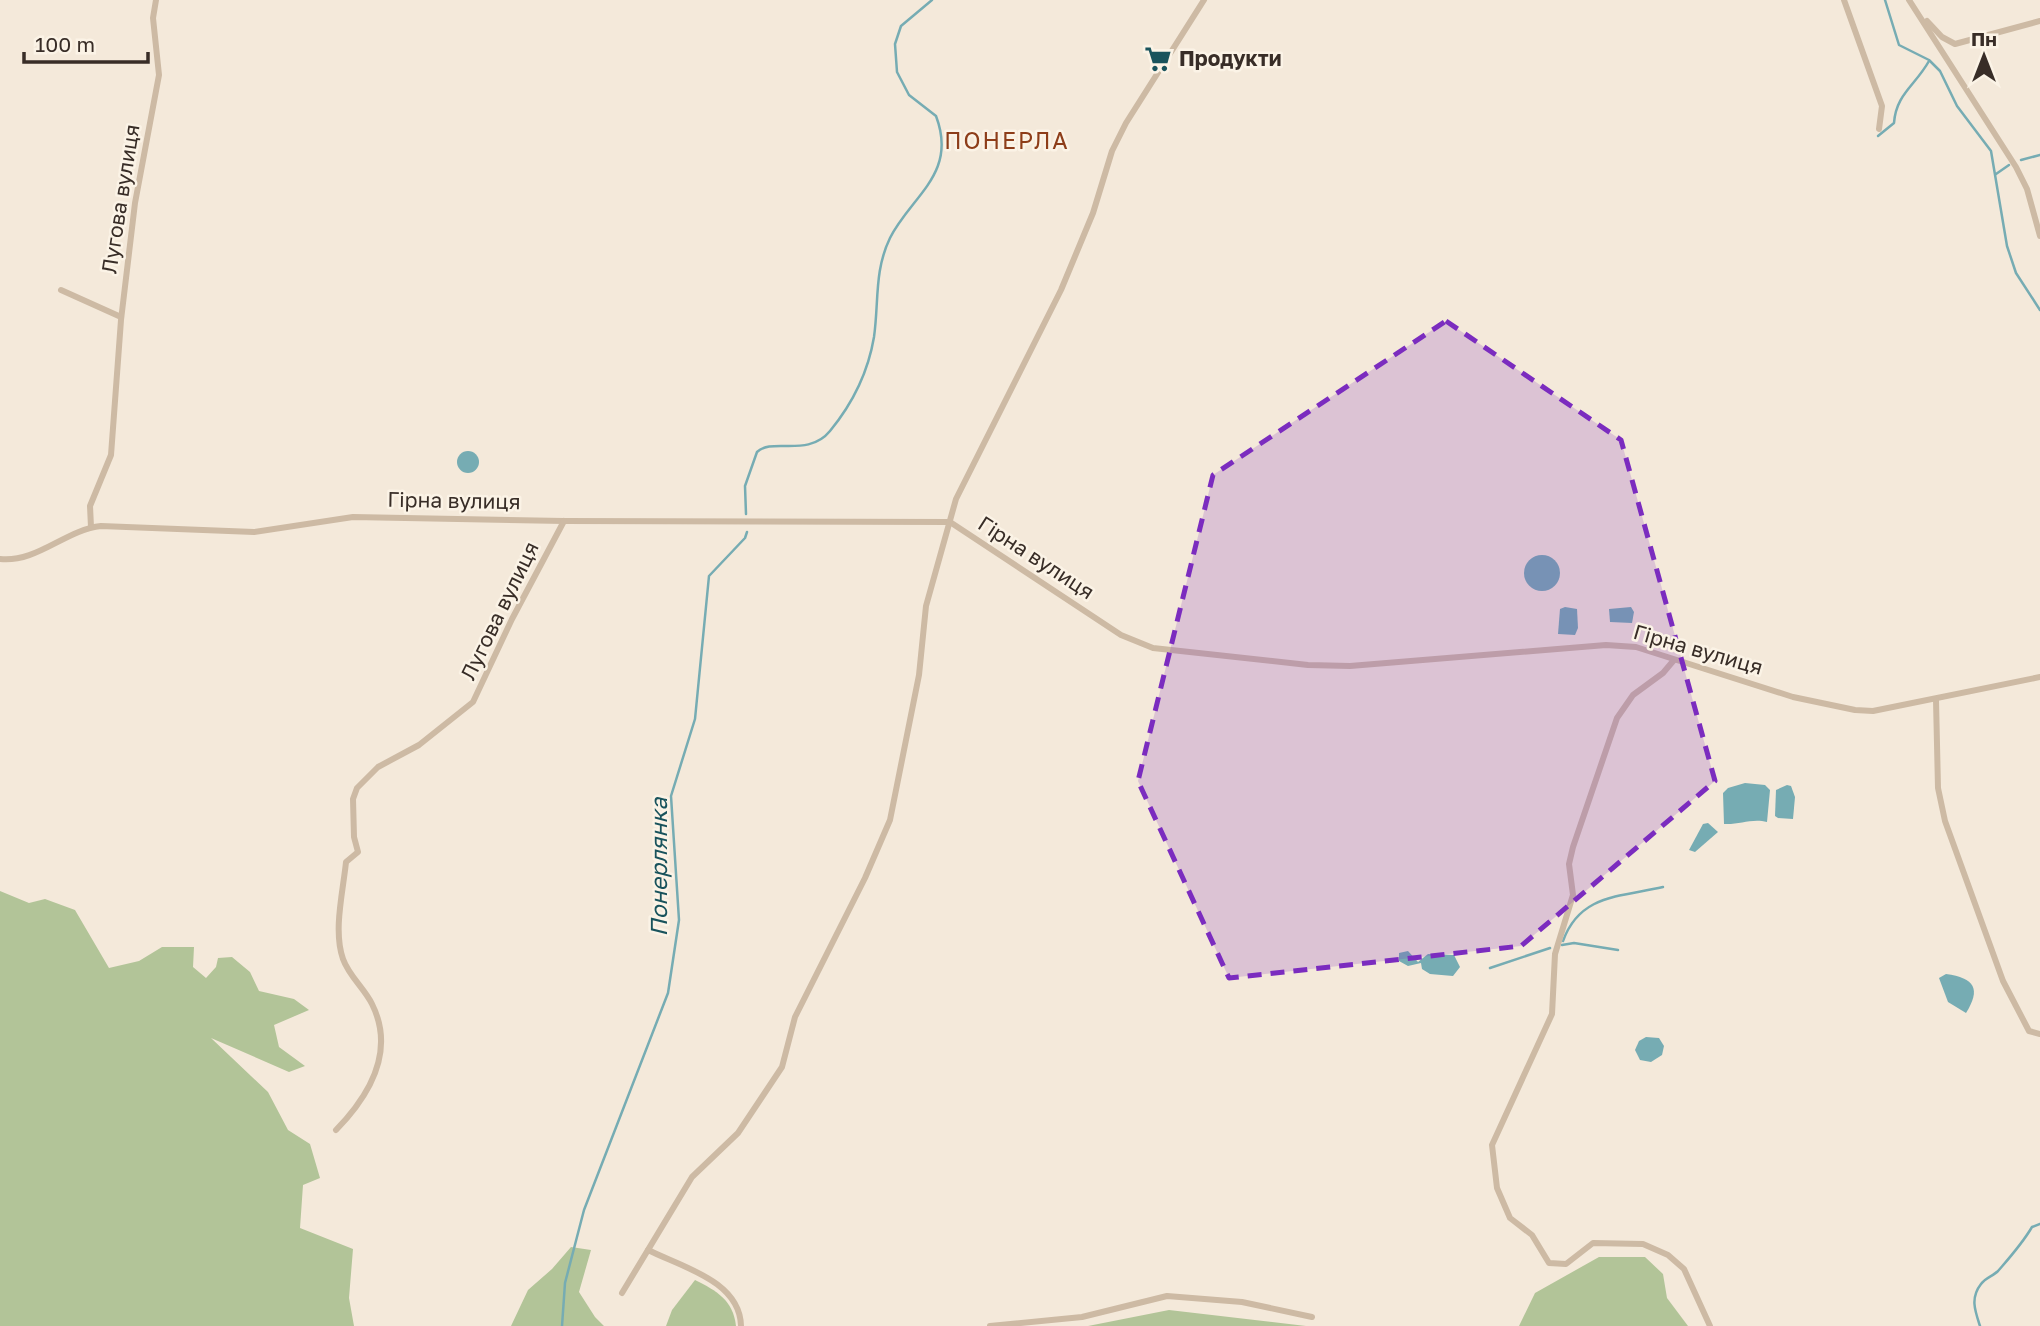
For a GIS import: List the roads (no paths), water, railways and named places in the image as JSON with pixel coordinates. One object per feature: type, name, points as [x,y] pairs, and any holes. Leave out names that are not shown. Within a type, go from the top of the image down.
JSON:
[{"type":"street","name":"Лугова вулиця","points":[[91,527],[90,506],[111,455],[121,317],[135,203],[148,147],[159,75],[153,18],[156,0]]},
{"type":"street","points":[[622,1293],[692,1177],[738,1133],[782,1067],[795,1017],[865,878],[890,820],[919,675],[926,606],[956,499],[1061,290],[1093,213],[1117,142],[1204,0]]},
{"type":"street","points":[[1844,0],[1882,106],[1879,129]]},
{"type":"street","points":[[1909,0],[1942,37],[1955,44],[2040,21]]},
{"type":"street","points":[[1923,17],[1931,38],[1967,86],[2016,167],[2027,190],[2039,231]]},
{"type":"street","points":[[61,290],[121,317]]},
{"type":"street","name":"Гірна вулиця","points":[[0,559],[27,557],[91,527],[243,532],[353,517],[564,522],[950,522],[1121,635],[1153,648],[1308,665],[1350,666],[1606,645],[1636,647],[1793,697],[1855,710],[1873,711],[2040,677]]},
{"type":"street","name":"Лугова вулиця","points":[[336,1130],[369,1087],[380,1059],[382,1040],[380,1023],[372,1005],[347,969],[339,942],[345,862],[358,852],[354,837],[353,799],[366,777],[378,767],[419,745],[473,702],[512,619],[564,522]]},
{"type":"street","points":[[1674,660],[1622,708],[1582,815],[1569,864],[1573,895],[1555,954],[1552,1014],[1492,1145],[1492,1166],[1497,1188],[1510,1218],[1532,1235],[1549,1263],[1566,1264],[1593,1243],[1643,1244],[1668,1255],[1684,1269],[1710,1326]]},
{"type":"street","points":[[1936,700],[1938,788],[1945,821],[2003,982],[2029,1031],[2040,1034]]},
{"type":"street","points":[[648,1250],[723,1287],[735,1300],[741,1326]]},
{"type":"street","points":[[990,1326],[1094,1315],[1167,1296],[1242,1302],[1312,1317]]},
{"type":"water","points":[[468,451],[478,458],[479,462],[472,472],[468,473],[458,466],[457,462],[464,452]]},
{"type":"water","points":[[1542,555],[1555,560],[1560,573],[1555,586],[1542,591],[1529,586],[1524,573],[1529,560]]},
{"type":"water","points":[[1631,607],[1634,612],[1632,623],[1610,622],[1609,609]]},
{"type":"water","points":[[1560,609],[1577,609],[1578,628],[1575,635],[1558,634]]},
{"type":"water","points":[[1745,783],[1765,785],[1770,790],[1767,822],[1724,824],[1723,793],[1728,788]]},
{"type":"water","points":[[1791,786],[1795,797],[1793,819],[1775,816],[1776,790]]},
{"type":"water","points":[[1708,823],[1718,832],[1695,852],[1689,850],[1703,824]]},
{"type":"water","points":[[1408,951],[1418,962],[1428,954],[1454,955],[1460,967],[1453,976],[1430,974],[1422,969],[1421,963],[1408,966],[1399,961],[1399,953]]},
{"type":"water","points":[[1946,974],[1963,978],[1972,986],[1973,997],[1966,1013],[1948,1002],[1939,978]]},
{"type":"water","points":[[1646,1037],[1659,1038],[1664,1046],[1662,1055],[1651,1062],[1640,1060],[1635,1050],[1639,1041]]},
{"type":"waterway","name":"Понерлянка","points":[[746,514],[745,486],[757,452],[772,446],[811,444],[821,439],[846,410],[864,375],[874,337],[879,275],[885,250],[899,223],[929,183],[941,154],[941,136],[936,116],[909,95],[897,72],[895,44],[901,26],[932,0]]},
{"type":"waterway","points":[[1885,0],[1899,45],[1929,60],[1940,71],[1957,106],[1991,151],[2007,246],[2016,273],[2040,310]]},
{"type":"waterway","points":[[1878,136],[1894,123],[1902,97],[1929,61]]},
{"type":"waterway","points":[[2021,160],[2040,155]]},
{"type":"waterway","points":[[1996,174],[2009,165]]},
{"type":"waterway","name":"Понерлянка","points":[[562,1326],[565,1283],[584,1210],[668,993],[679,920],[671,796],[695,719],[709,576],[745,538],[747,532]]},
{"type":"waterway","points":[[1563,941],[1570,926],[1591,906],[1617,896],[1663,887]]},
{"type":"waterway","points":[[1562,945],[1574,943],[1618,950]]},
{"type":"waterway","points":[[1490,968],[1550,948]]},
{"type":"waterway","points":[[1980,1326],[1975,1305],[1978,1289],[1998,1271],[2032,1227],[2040,1224]]},
{"type":"place","name":"Продукти","points":[[1158,59]]},
{"type":"district","name":"ПОНЕРЛА","points":[[1007,141]]}]
